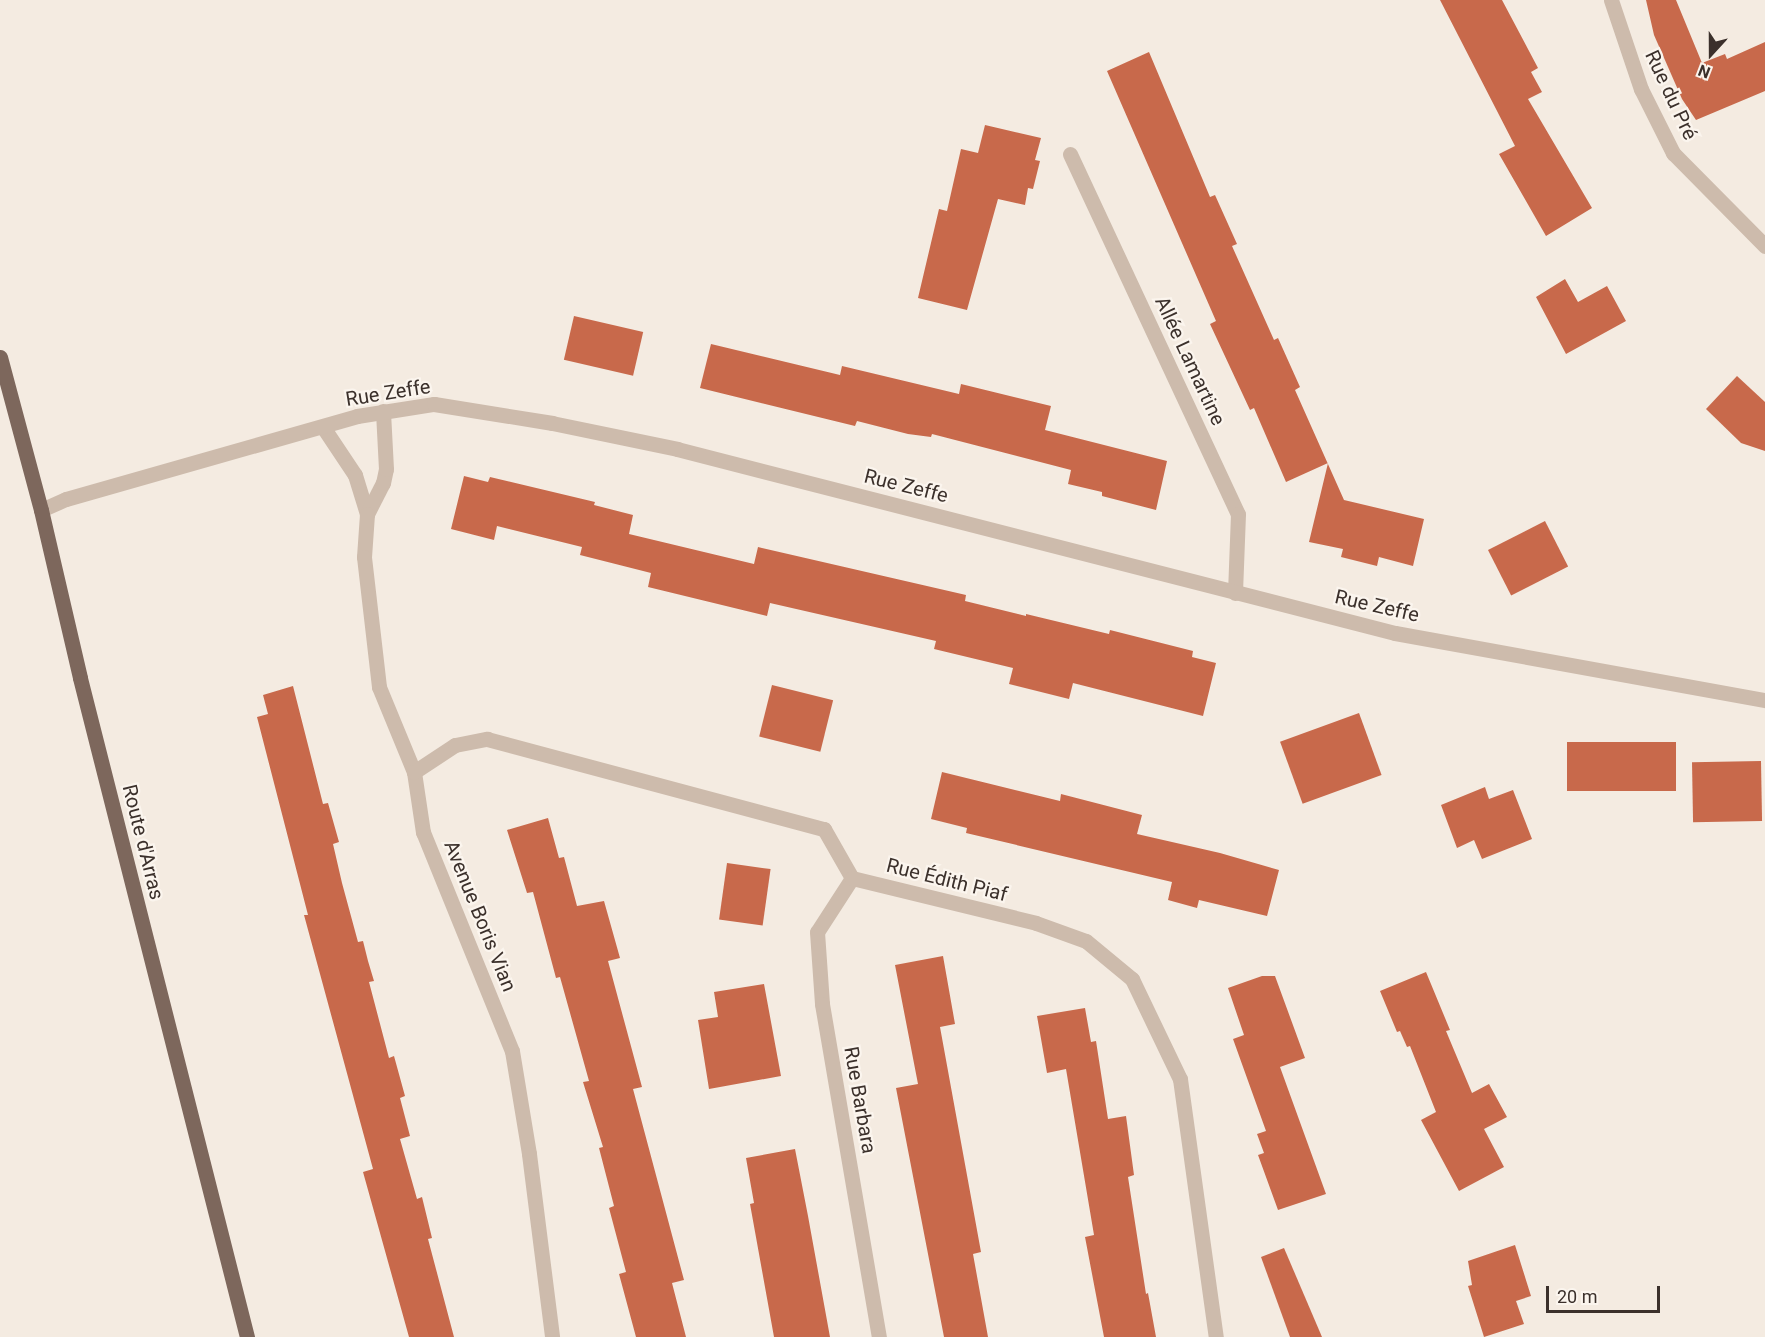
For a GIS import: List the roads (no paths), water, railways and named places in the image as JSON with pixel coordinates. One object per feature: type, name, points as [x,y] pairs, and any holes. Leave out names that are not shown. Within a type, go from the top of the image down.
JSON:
[{"type":"main road","name":"Route d'Arras","points":[[0,357],[41,510],[86,701],[247,1337]]},
{"type":"street","name":"Rue du Pré","points":[[1611,0],[1641,89],[1673,153],[1765,246]]},
{"type":"street","name":"Allée Lamartine","points":[[1070,154],[1238,514],[1235,593]]},
{"type":"street","name":"Rue Zeffe","points":[[41,510],[66,499],[323,427],[383,411],[434,404],[552,423],[677,449],[1395,633],[1765,700]]},
{"type":"street","name":"Avenue Boris Vian","points":[[367,514],[383,483],[386,469],[383,411]]},
{"type":"street","name":"Avenue Boris Vian","points":[[323,427],[355,475],[367,514],[364,557],[379,687],[414,772],[423,832],[512,1051],[531,1165],[552,1337]]},
{"type":"street","points":[[414,772],[455,745],[487,739],[824,829],[852,878]]},
{"type":"street","name":"Rue Barbara","points":[[852,878],[817,932],[822,1004],[879,1337]]},
{"type":"street","name":"Rue Édith Piaf","points":[[852,878],[1036,923],[1086,941],[1132,979],[1180,1079],[1216,1337]]}]
